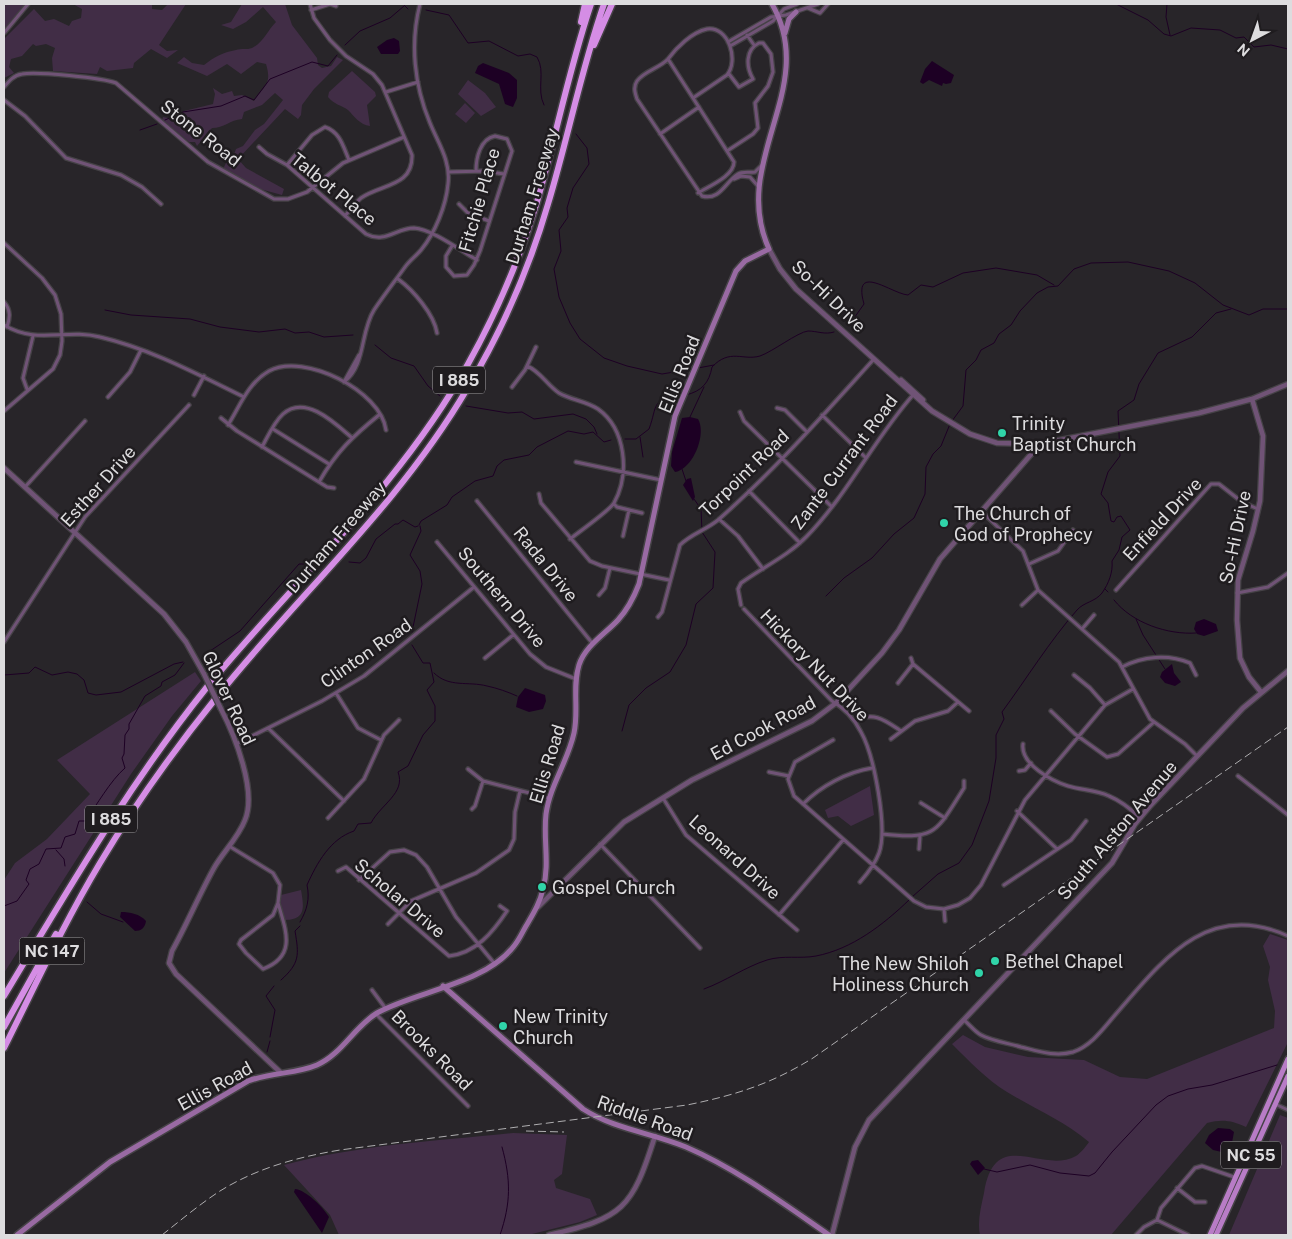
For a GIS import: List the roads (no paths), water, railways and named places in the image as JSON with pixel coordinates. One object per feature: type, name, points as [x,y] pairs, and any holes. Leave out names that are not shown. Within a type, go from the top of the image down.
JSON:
[{"type":"highway","points":[[571,69],[585,4]]},
{"type":"highway","name":"Durham Freeway","points":[[4,994],[87,856],[164,744],[253,633],[379,494],[416,445],[450,394],[488,326],[519,254],[541,188],[571,69],[591,4]]},
{"type":"highway","name":"Durham Freeway","points":[[4,1048],[41,971],[99,864],[147,791],[202,716],[253,653],[388,501],[421,460],[456,408],[491,347],[524,275],[550,199],[573,106],[604,4]]},
{"type":"highway","points":[[573,106],[612,4]]},
{"type":"highway","name":"I 885","points":[[4,1027],[99,864]]},
{"type":"main road","points":[[769,249],[761,224],[758,186],[787,72],[788,54],[785,33],[772,4]]},
{"type":"main road","points":[[785,33],[789,19],[796,12]]},
{"type":"main road","name":"Ellis Road","points":[[17,1235],[110,1162],[248,1081],[280,1072],[304,1070],[328,1059],[376,1014],[476,974],[495,964],[514,947],[538,907],[547,866],[546,817],[549,798],[570,750],[575,730],[576,678],[580,663],[592,644],[625,612],[633,598],[640,575],[675,416],[736,271],[745,261],[769,249]]},
{"type":"main road","name":"Riddle Road","points":[[443,986],[582,1109],[617,1125],[686,1147],[725,1167],[831,1235]]},
{"type":"main road","name":"NC 55","points":[[1210,1235],[1234,1177],[1288,1059]]},
{"type":"main road","name":"NC 55","points":[[1216,1235],[1288,1076]]},
{"type":"street","points":[[4,33],[28,4]]},
{"type":"street","points":[[310,4],[320,28],[330,40],[346,56],[373,74],[386,92],[393,115],[412,155],[412,162],[406,176],[399,182],[362,198],[345,216]]},
{"type":"street","points":[[311,10],[330,4],[336,6]]},
{"type":"street","points":[[344,382],[359,354],[369,320],[432,234],[448,189],[448,172],[443,151],[424,109],[418,82],[414,40],[420,4]]},
{"type":"street","points":[[729,44],[773,21],[784,9],[797,4]]},
{"type":"street","points":[[729,44],[753,26],[778,15],[796,12],[818,4]]},
{"type":"street","points":[[807,8],[820,13],[828,4]]},
{"type":"street","points":[[727,151],[755,133],[758,122],[755,104],[772,76],[773,61],[770,52],[763,43],[754,45],[748,56],[748,70],[753,79],[740,88],[729,74],[732,51],[729,44],[719,33],[710,29],[704,30],[674,49],[668,59],[637,80],[634,90],[637,99],[698,193],[706,197],[715,196],[739,174],[754,172],[762,165]]},
{"type":"street","points":[[747,35],[754,45]]},
{"type":"street","points":[[668,59],[734,162],[733,169],[698,193]]},
{"type":"street","name":"Stone Road","points":[[4,87],[13,77],[30,73],[111,81],[122,87],[208,162],[274,199],[288,199],[314,188],[349,160],[404,137]]},
{"type":"street","points":[[693,98],[729,74]]},
{"type":"street","points":[[386,92],[418,82]]},
{"type":"street","points":[[4,100],[25,116],[66,158],[117,174],[136,183],[161,204]]},
{"type":"street","points":[[660,134],[698,107]]},
{"type":"street","points":[[287,165],[312,135],[325,126],[333,129],[339,136],[349,160]]},
{"type":"street","name":"Fitchie Place","points":[[452,246],[445,262],[448,271],[454,276],[466,275],[477,260],[512,151],[507,139],[501,136],[490,137],[485,141],[476,160],[476,171]]},
{"type":"street","name":"Talbot Place","points":[[259,147],[270,156],[287,165],[373,238],[386,238],[414,228],[432,234],[477,260]]},
{"type":"street","points":[[117,174],[119,167]]},
{"type":"street","points":[[448,172],[476,171],[504,174]]},
{"type":"street","points":[[731,181],[747,176],[753,178],[758,186]]},
{"type":"street","points":[[459,204],[468,213],[489,221]]},
{"type":"street","points":[[4,243],[50,286],[61,314],[62,335],[62,348],[57,363],[49,373],[27,389],[4,411]]},
{"type":"street","name":"So-Hi Drive","points":[[769,249],[780,269],[796,289],[946,421]]},
{"type":"street","points":[[398,278],[408,287],[435,324],[437,333]]},
{"type":"street","points":[[4,302],[8,308],[9,316],[5,326],[21,334],[33,336],[101,337],[141,350],[204,376],[244,397]]},
{"type":"street","points":[[27,389],[23,378],[31,351],[33,336]]},
{"type":"street","points":[[512,387],[527,366],[536,347]]},
{"type":"street","points":[[108,397],[130,372],[141,350]]},
{"type":"street","name":"So-Hi Drive","points":[[875,359],[913,395],[946,421],[970,434],[997,443],[1040,444],[1199,413],[1252,399],[1263,436],[1258,508],[1240,572],[1237,593],[1240,658],[1249,677],[1261,692]]},
{"type":"street","name":"Torpoint Road","points":[[658,617],[662,612],[669,580],[680,545],[688,537],[719,519],[807,432],[875,359]]},
{"type":"street","points":[[228,425],[254,383],[276,368],[288,365],[307,367],[344,382],[363,396],[385,423],[386,430]]},
{"type":"street","points":[[527,366],[538,373],[558,392],[594,407],[605,415],[623,449],[622,472],[614,504],[570,539]]},
{"type":"street","points":[[194,395],[204,376]]},
{"type":"street","points":[[1252,399],[1288,384]]},
{"type":"street","name":"Zante Currant Road","points":[[741,604],[738,589],[741,583],[800,543],[832,508],[893,418],[913,395]]},
{"type":"street","name":"Esther Drive","points":[[4,642],[85,517],[188,405]]},
{"type":"street","points":[[262,447],[284,413],[301,406],[319,413],[351,437]]},
{"type":"street","points":[[777,408],[785,410],[807,432]]},
{"type":"street","points":[[740,412],[744,421],[832,508]]},
{"type":"street","points":[[319,482],[329,464],[351,437],[379,415]]},
{"type":"street","points":[[822,416],[865,458]]},
{"type":"street","points":[[221,418],[228,425],[262,447],[319,482],[334,488]]},
{"type":"street","points":[[25,487],[85,421]]},
{"type":"street","points":[[272,429],[329,464]]},
{"type":"street","name":"Ed Cook Road","points":[[538,907],[624,822],[692,780],[793,732],[812,721],[836,703],[888,646],[903,625],[937,564],[1040,444]]},
{"type":"street","points":[[576,462],[661,480]]},
{"type":"street","name":"Glover Road","points":[[4,468],[164,614],[186,642],[238,743],[244,769],[247,810],[244,823],[211,873],[170,956],[169,963],[176,974],[280,1072]]},
{"type":"street","name":"Enfield Drive","points":[[1116,590],[1210,484],[1219,484],[1237,499],[1258,508]]},
{"type":"street","points":[[749,490],[800,543]]},
{"type":"street","points":[[539,494],[541,503],[590,561],[610,568],[669,580]]},
{"type":"street","name":"Rada Drive","points":[[478,501],[592,644]]},
{"type":"street","points":[[614,504],[642,513]]},
{"type":"street","points":[[624,536],[629,510]]},
{"type":"street","points":[[982,511],[1020,547],[1029,564],[1038,590],[1122,667],[1143,710],[1154,723],[1185,744],[1198,756]]},
{"type":"street","points":[[719,519],[738,536],[762,569]]},
{"type":"street","points":[[1029,564],[1058,551],[1073,530]]},
{"type":"street","name":"Southern Drive","points":[[437,542],[530,654],[542,664],[576,678]]},
{"type":"street","points":[[599,595],[605,588],[610,568]]},
{"type":"street","points":[[1237,593],[1268,587],[1288,573]]},
{"type":"street","name":"Clinton Road","points":[[238,743],[336,694],[380,664],[474,587]]},
{"type":"street","points":[[1022,605],[1038,590]]},
{"type":"street","name":"Hickory Nut Drive","points":[[744,610],[855,722],[863,734],[881,810],[882,834],[879,853],[860,882]]},
{"type":"street","points":[[1082,629],[1094,616]]},
{"type":"street","points":[[486,658],[513,635]]},
{"type":"street","points":[[1122,667],[1134,661],[1153,657],[1190,663],[1196,675]]},
{"type":"street","points":[[911,658],[914,664],[969,711]]},
{"type":"street","points":[[898,683],[914,664]]},
{"type":"street","name":"South Alston Avenue","points":[[831,1235],[851,1160],[864,1126],[888,1098],[1112,864],[1140,818],[1261,692],[1288,671]]},
{"type":"street","points":[[1074,675],[1090,688],[1105,705]]},
{"type":"street","points":[[833,740],[795,762],[789,776],[794,796],[914,901],[926,907],[944,909],[965,902],[977,892],[1017,811],[1105,705],[1133,689]]},
{"type":"street","points":[[336,694],[358,728],[382,740]]},
{"type":"street","points":[[892,739],[915,721],[948,711],[958,702]]},
{"type":"street","points":[[1051,711],[1100,754],[1111,757],[1118,754],[1154,723]]},
{"type":"street","points":[[855,722],[864,717],[877,717],[901,732]]},
{"type":"street","points":[[328,818],[364,780],[382,740],[390,726],[398,720]]},
{"type":"street","points":[[268,728],[344,801]]},
{"type":"street","points":[[1023,744],[1024,756],[1046,775],[1068,786],[1112,797],[1127,806],[1140,818]]},
{"type":"street","points":[[1019,771],[1024,770],[1031,763]]},
{"type":"street","points":[[803,804],[821,790],[851,772],[872,768]]},
{"type":"street","points":[[468,769],[483,781],[549,798]]},
{"type":"street","points":[[769,772],[789,776]]},
{"type":"street","points":[[1238,776],[1288,815]]},
{"type":"street","points":[[472,809],[475,806],[483,781]]},
{"type":"street","points":[[882,834],[920,836],[934,832],[964,788],[964,781]]},
{"type":"street","points":[[388,924],[411,901],[476,873],[509,850],[514,839],[515,812],[520,791]]},
{"type":"street","name":"Leonard Drive","points":[[663,798],[686,835],[797,930]]},
{"type":"street","points":[[921,802],[945,818]]},
{"type":"street","points":[[1017,811],[1057,849]]},
{"type":"street","points":[[1004,885],[1071,840],[1086,821]]},
{"type":"street","points":[[919,850],[920,836]]},
{"type":"street","points":[[779,915],[843,840]]},
{"type":"street","points":[[600,844],[700,948]]},
{"type":"street","points":[[228,846],[276,876],[280,885],[278,903],[273,915],[241,940],[239,944],[246,954],[263,969],[273,965],[286,949],[287,932],[278,903]]},
{"type":"street","points":[[359,880],[383,856],[395,851],[404,850],[421,859],[456,917],[480,943],[495,964]]},
{"type":"street","name":"Scholar Drive","points":[[338,871],[346,867],[397,914],[447,956],[455,955],[487,938],[507,911],[500,906]]},
{"type":"street","points":[[944,909],[945,921]]},
{"type":"street","points":[[273,915],[281,915]]},
{"type":"street","points":[[964,1019],[977,1032],[987,1037],[1048,1054],[1072,1052],[1090,1042],[1163,960],[1188,940],[1213,930],[1241,926],[1266,929],[1288,936]]},
{"type":"street","points":[[372,990],[386,1009]]},
{"type":"street","name":"Brooks Road","points":[[376,1014],[468,1106]]},
{"type":"street","points":[[1275,1104],[1288,1110]]},
{"type":"street","points":[[549,1235],[595,1224],[621,1208],[641,1180],[655,1136]]},
{"type":"street","points":[[1136,1235],[1144,1227],[1157,1220],[1161,1208],[1188,1174],[1202,1166],[1234,1177]]},
{"type":"street","points":[[1177,1188],[1195,1202],[1205,1202]]},
{"type":"street","points":[[1157,1220],[1188,1235]]},
{"type":"waterway","points":[[403,4],[408,9]]},
{"type":"waterway","points":[[1116,4],[1148,20],[1164,34],[1171,36],[1191,28],[1220,30],[1236,38],[1244,37],[1254,47],[1271,45],[1288,49]]},
{"type":"waterway","points":[[1167,4],[1166,17],[1170,35]]},
{"type":"waterway","points":[[345,45],[360,31],[390,18],[404,6]]},
{"type":"waterway","points":[[426,10],[449,15],[468,43],[489,41],[518,56],[530,54],[537,57],[541,69],[541,93],[544,105]]},
{"type":"waterway","points":[[165,120],[183,112],[221,106],[245,96],[254,100],[270,79],[312,62],[328,66],[337,55]]},
{"type":"waterway","points":[[140,130],[157,124]]},
{"type":"waterway","points":[[576,134],[587,148],[589,164],[573,188],[567,208],[568,217],[559,230],[561,251],[554,269],[559,297],[570,323],[580,339],[604,358],[627,366],[662,374],[692,369]]},
{"type":"waterway","points":[[952,421],[963,406],[966,370],[976,360],[981,350],[994,343],[999,334],[1011,325],[1020,311],[1037,293],[1048,287],[1058,286],[1074,269],[1091,263],[1128,262],[1169,271],[1195,283],[1223,305],[1249,315],[1263,309],[1288,309]]},
{"type":"waterway","points":[[852,321],[864,304],[862,291],[864,284],[868,282],[876,283],[908,295],[921,285],[933,287],[963,273],[996,268],[1037,275],[1054,285]]},
{"type":"waterway","points":[[912,897],[938,874],[959,863],[972,845],[989,801],[996,758],[996,735],[1004,719],[1002,712],[1067,622],[1080,607],[1099,596],[1109,581],[1112,561],[1119,550],[1122,537],[1130,530],[1121,516],[1117,517],[1114,522],[1111,521],[1108,503],[1101,494],[1108,472],[1120,456],[1118,411],[1134,400],[1139,384],[1158,353],[1192,337],[1216,313],[1231,309]]},
{"type":"waterway","points":[[105,310],[131,315],[190,319],[220,327],[259,332],[285,329],[295,333],[309,332],[324,337],[353,335]]},
{"type":"waterway","points":[[686,395],[704,386],[709,378],[712,367],[725,358],[731,356],[760,356],[808,331],[834,332]]},
{"type":"waterway","points":[[375,345],[391,358],[414,366],[428,386],[440,396]]},
{"type":"waterway","points":[[698,368],[714,365]]},
{"type":"waterway","points":[[690,417],[704,387]]},
{"type":"waterway","points":[[625,439],[636,439],[649,429],[655,409],[660,401],[682,395]]},
{"type":"waterway","points":[[466,406],[508,413],[522,412],[534,419],[573,414],[586,419],[594,427],[597,434]]},
{"type":"waterway","points":[[826,596],[844,578],[872,558],[894,534],[914,518],[925,494],[926,467],[933,454],[941,446],[950,424]]},
{"type":"waterway","points":[[419,525],[421,521],[447,505],[452,497],[475,481],[493,476],[497,466],[504,460],[529,455],[537,447],[568,431],[584,434],[593,432],[604,442],[611,440]]},
{"type":"waterway","points":[[640,437],[643,457]]},
{"type":"waterway","points":[[682,469],[686,481]]},
{"type":"waterway","points":[[622,731],[629,705],[646,688],[670,672],[686,645],[696,604],[713,588],[715,552],[702,532],[701,509],[694,499]]},
{"type":"waterway","points":[[349,562],[360,563],[366,558],[376,539],[395,524],[403,520],[415,527],[418,526]]},
{"type":"waterway","points":[[412,632],[422,584],[420,571],[410,555],[421,531],[420,526]]},
{"type":"waterway","points":[[207,653],[240,631],[299,564],[304,564]]},
{"type":"waterway","points":[[1105,589],[1108,592]]},
{"type":"waterway","points":[[1114,600],[1130,615],[1151,626],[1174,632],[1196,633]]},
{"type":"waterway","points":[[1136,619],[1143,635],[1165,669]]},
{"type":"waterway","points":[[300,922],[307,904],[307,885],[320,860],[331,846],[354,831],[358,824],[371,823],[396,792],[400,779],[398,772],[408,766],[423,735],[435,721],[435,706],[427,690],[434,682],[430,663],[423,663],[412,645]]},
{"type":"waterway","points":[[4,675],[29,673],[35,667],[52,675],[68,672],[77,674],[84,680],[88,693],[96,695],[121,692],[174,664],[183,662]]},
{"type":"waterway","points":[[4,906],[17,901],[29,884],[26,880],[30,869],[39,864],[46,849],[61,848],[65,837],[75,834],[79,821],[85,821],[109,786],[125,768],[122,758],[125,735],[129,729],[129,724],[145,696],[161,686],[162,682],[175,675],[184,663]]},
{"type":"waterway","points":[[434,673],[446,681],[487,686],[517,696]]},
{"type":"waterway","points":[[56,850],[64,859],[65,866]]},
{"type":"waterway","points":[[704,989],[767,960],[816,956],[842,948],[878,927],[909,900]]},
{"type":"waterway","points":[[87,902],[101,914],[123,922]]},
{"type":"waterway","points":[[281,980],[292,969],[297,958],[295,931],[300,926]]},
{"type":"waterway","points":[[270,1037],[275,1010],[266,996],[274,986]]},
{"type":"waterway","points":[[267,1052],[270,1041]]},
{"type":"waterway","points":[[984,1169],[997,1172],[1030,1165],[1060,1173],[1089,1176],[1095,1173],[1156,1105],[1168,1096],[1277,1065]]},
{"type":"waterway","points":[[500,1235],[508,1202],[507,1170],[502,1147]]},
{"type":"railway","points":[[162,1235],[220,1191],[248,1176],[293,1160],[340,1150],[687,1105],[737,1093],[768,1082],[813,1058],[1288,727]]},
{"type":"railway","points":[[526,1131],[564,1132]]},
{"type":"place","name":"Trinity Baptist Church","points":[[1002,433]]},
{"type":"place","name":"The Church of God of Prophecy","points":[[944,523]]},
{"type":"place","name":"Gospel Church","points":[[542,887]]},
{"type":"place","name":"Bethel Chapel","points":[[995,961]]},
{"type":"place","name":"The New Shiloh Holiness Church","points":[[979,973]]},
{"type":"place","name":"New Trinity Church","points":[[503,1026]]}]
